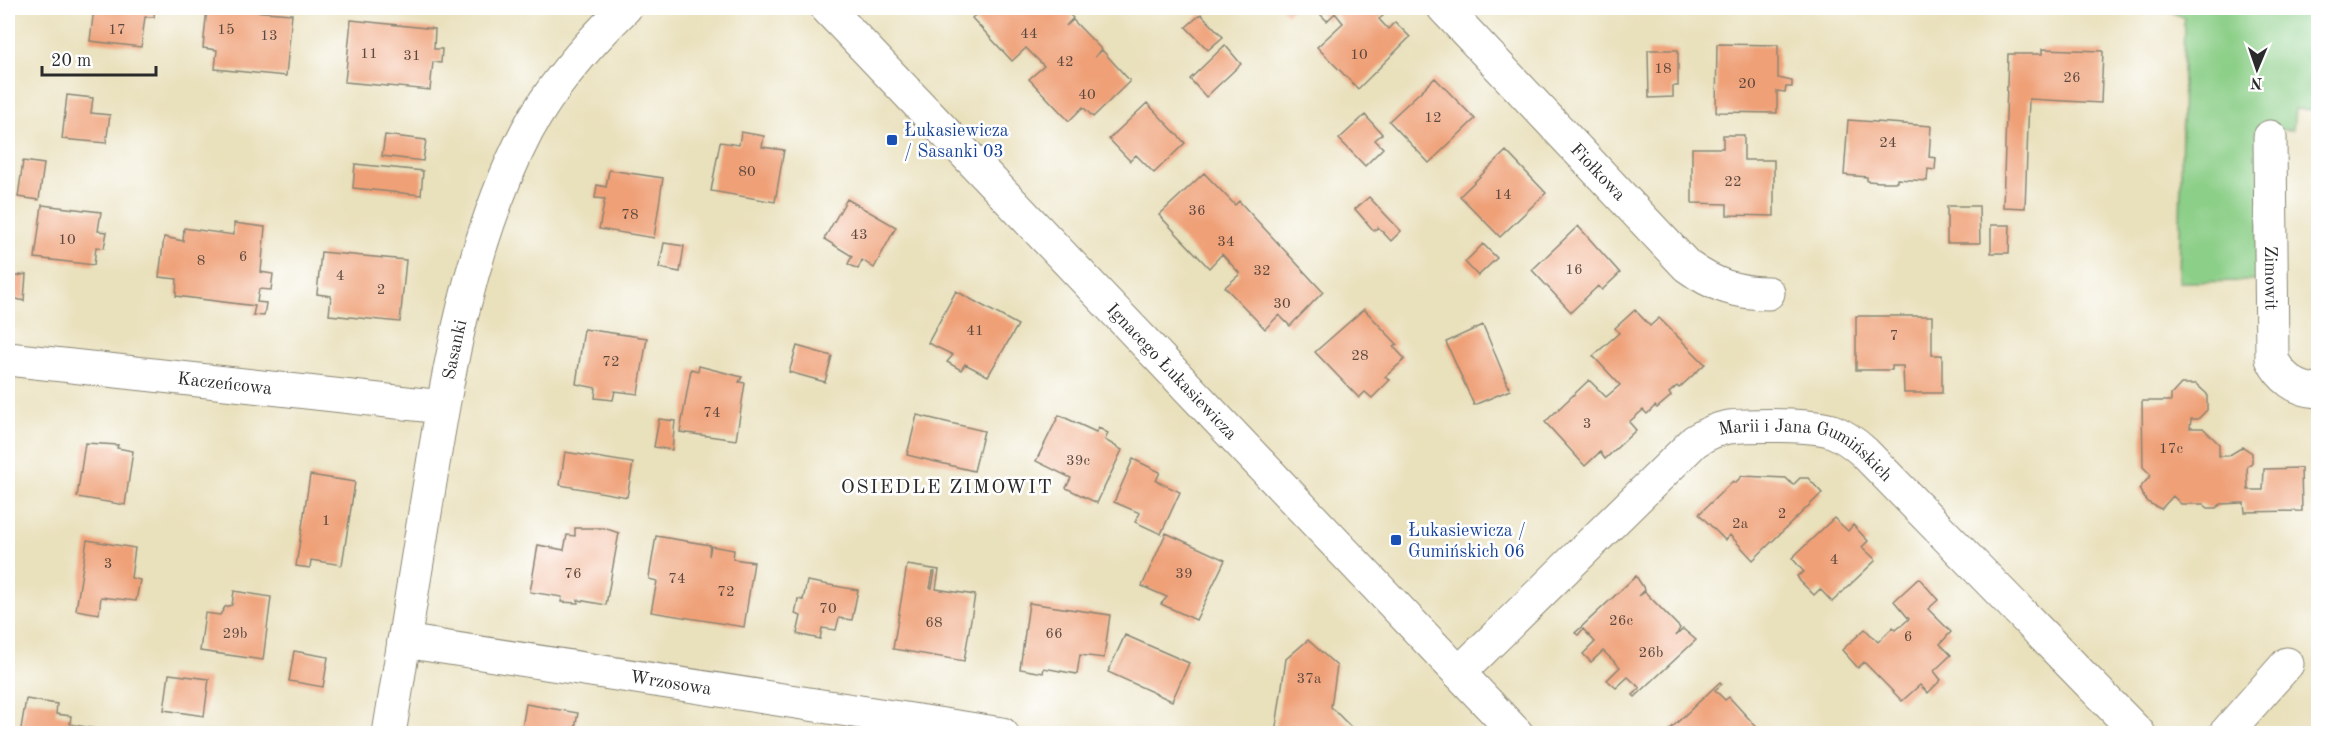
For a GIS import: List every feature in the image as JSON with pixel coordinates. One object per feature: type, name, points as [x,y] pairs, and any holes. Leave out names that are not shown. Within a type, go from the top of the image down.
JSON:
[{"type":"street","name":"Sasanki","points":[[389,734],[442,407],[460,319],[492,216],[528,130],[555,88],[583,51],[625,8]]},
{"type":"street","name":"Ignacego Łukasiewicza","points":[[826,8],[1517,734]]},
{"type":"street","name":"Fiołkowa","points":[[1451,10],[1688,266],[1705,279],[1725,288],[1748,293],[1768,293]]},
{"type":"street","name":"Zimowit","points":[[2270,137],[2272,359],[2277,371],[2287,380],[2300,387],[2319,391]]},
{"type":"street","name":"Kaczeńcowa","points":[[8,359],[442,407]]},
{"type":"street","name":"Marii i Jana Gumińskich","points":[[1459,673],[1695,441],[1710,432],[1728,427],[1814,428],[1832,431],[1849,439],[1864,452],[2139,734]]},
{"type":"street","name":"Wrzosowa","points":[[404,641],[937,728],[1002,734]]},
{"type":"street","points":[[2225,734],[2287,664]]},
{"type":"green space","points":[[2165,8],[2318,8],[2318,110],[2295,109],[2293,130],[2262,129],[2258,281],[2179,282],[2184,18]]},
{"type":"building","points":[[94,8],[155,8],[154,17],[145,17],[141,47],[90,41]]},
{"type":"building","points":[[207,8],[292,14],[286,76],[215,69],[217,50],[203,48]]},
{"type":"building","points":[[983,8],[1063,8],[1073,18],[1066,26],[1073,20],[1101,49],[1095,57],[1102,50],[1130,81],[1093,117],[1083,107],[1069,121],[1029,79],[1044,66],[1026,48],[1012,61],[972,18]]},
{"type":"building","points":[[1281,8],[1293,8],[1287,14]]},
{"type":"building","points":[[1314,8],[1376,8],[1383,16],[1379,19],[1388,29],[1395,22],[1410,37],[1358,89],[1317,47],[1343,23],[1335,13],[1327,21]]},
{"type":"building","points":[[1201,14],[1223,37],[1208,50],[1186,27]]},
{"type":"building","points":[[351,20],[435,29],[434,49],[442,49],[441,63],[433,62],[430,90],[345,82]]},
{"type":"building","points":[[1717,44],[1778,45],[1778,78],[1792,81],[1792,87],[1786,87],[1785,92],[1777,91],[1777,113],[1716,112]]},
{"type":"building","points":[[1225,45],[1241,64],[1206,97],[1190,79]]},
{"type":"building","points":[[2042,49],[2103,51],[2101,103],[2029,99],[2025,208],[2003,207],[2008,54],[2042,54]]},
{"type":"building","points":[[1648,50],[1678,50],[1678,86],[1673,86],[1673,97],[1649,98]]},
{"type":"building","points":[[1435,78],[1475,119],[1429,163],[1389,121]]},
{"type":"building","points":[[67,95],[93,98],[91,113],[110,115],[106,143],[62,139]]},
{"type":"building","points":[[1147,103],[1185,143],[1154,173],[1136,155],[1130,161],[1109,139]]},
{"type":"building","points":[[1365,115],[1382,134],[1375,140],[1383,148],[1365,166],[1339,139]]},
{"type":"building","points":[[1848,120],[1931,126],[1929,157],[1936,158],[1935,170],[1928,169],[1927,181],[1897,179],[1897,182],[1867,181],[1867,177],[1844,175]]},
{"type":"building","points":[[741,132],[764,136],[762,147],[784,150],[775,202],[711,191],[720,142],[739,145]]},
{"type":"building","points":[[385,135],[426,140],[423,161],[382,156]]},
{"type":"building","points":[[1723,135],[1744,135],[1744,160],[1774,160],[1774,216],[1727,215],[1727,204],[1692,203],[1692,148],[1723,148]]},
{"type":"building","points":[[1506,151],[1546,193],[1500,237],[1460,196]]},
{"type":"building","points":[[23,161],[44,164],[39,200],[18,197]]},
{"type":"building","points":[[355,164],[423,171],[421,195],[353,188]]},
{"type":"building","points":[[609,170],[663,178],[654,238],[599,229],[605,199],[595,198],[597,185],[606,187]]},
{"type":"building","points":[[1204,173],[1235,205],[1239,201],[1323,292],[1290,326],[1279,315],[1265,329],[1225,287],[1240,274],[1222,254],[1209,268],[1159,215]]},
{"type":"building","points":[[1369,197],[1401,231],[1391,241],[1378,227],[1374,231],[1355,209]]},
{"type":"building","points":[[847,199],[896,227],[874,268],[862,260],[858,269],[848,264],[852,256],[824,239]]},
{"type":"building","points":[[42,205],[101,212],[98,231],[107,232],[104,248],[96,247],[94,265],[35,258]]},
{"type":"building","points":[[1947,206],[1979,206],[1980,243],[1947,243]]},
{"type":"building","points":[[234,223],[265,227],[261,272],[273,274],[271,290],[259,289],[257,302],[266,303],[264,316],[253,315],[255,306],[176,296],[177,279],[159,277],[164,237],[183,241],[184,228],[234,235]]},
{"type":"building","points":[[1991,225],[2010,225],[2009,253],[1991,253]]},
{"type":"building","points":[[1578,226],[1620,273],[1602,290],[1598,286],[1571,312],[1532,270]]},
{"type":"building","points":[[664,243],[684,246],[680,272],[659,268]]},
{"type":"building","points":[[1483,244],[1497,258],[1478,276],[1465,262]]},
{"type":"building","points":[[321,252],[406,260],[400,322],[329,315],[331,296],[317,294]]},
{"type":"building","points":[[26,274],[24,301],[9,297],[12,277]]},
{"type":"building","points":[[956,291],[1018,325],[988,376],[965,364],[961,370],[947,362],[953,355],[928,343]]},
{"type":"building","points":[[1364,309],[1397,344],[1393,346],[1405,359],[1385,377],[1390,380],[1372,398],[1365,392],[1359,398],[1315,352]]},
{"type":"building","points":[[1635,310],[1650,326],[1659,318],[1705,364],[1679,388],[1677,386],[1669,393],[1671,396],[1657,408],[1655,406],[1647,414],[1643,410],[1629,422],[1636,430],[1605,459],[1600,452],[1585,466],[1545,422],[1589,380],[1606,397],[1620,385],[1593,356],[1619,333],[1615,328]]},
{"type":"building","points":[[1856,316],[1932,316],[1932,355],[1942,355],[1942,393],[1904,393],[1903,366],[1892,366],[1892,370],[1856,370]]},
{"type":"building","points":[[1483,325],[1510,390],[1474,405],[1446,342]]},
{"type":"building","points":[[584,329],[647,338],[638,394],[615,391],[613,400],[595,398],[596,388],[576,384]]},
{"type":"building","points":[[797,346],[832,356],[825,382],[789,372]]},
{"type":"building","points":[[699,366],[742,377],[739,382],[745,383],[736,440],[680,432],[691,369],[698,371]]},
{"type":"building","points":[[2181,384],[2196,384],[2207,394],[2207,410],[2198,419],[2191,419],[2190,428],[2203,428],[2219,444],[2219,456],[2228,456],[2243,447],[2252,453],[2252,463],[2247,466],[2248,490],[2263,490],[2264,469],[2301,468],[2302,511],[2245,512],[2244,503],[2221,504],[2216,508],[2208,508],[2203,504],[2181,504],[2173,496],[2161,509],[2147,502],[2139,489],[2151,475],[2143,467],[2142,401],[2171,401],[2171,395]]},
{"type":"building","points":[[917,415],[984,431],[974,471],[907,455]]},
{"type":"building","points":[[1059,415],[1096,432],[1099,428],[1108,433],[1105,440],[1122,450],[1097,503],[1066,488],[1071,478],[1036,461]]},
{"type":"building","points":[[659,419],[675,421],[672,450],[654,447]]},
{"type":"building","points":[[85,443],[118,445],[117,448],[133,451],[125,505],[77,497]]},
{"type":"building","points":[[565,452],[633,463],[627,497],[560,485]]},
{"type":"building","points":[[1133,459],[1160,472],[1156,481],[1180,492],[1161,534],[1135,522],[1140,513],[1114,502]]},
{"type":"building","points":[[310,475],[355,482],[342,565],[311,560],[310,568],[296,566]]},
{"type":"building","points":[[1742,476],[1786,478],[1793,485],[1800,478],[1808,478],[1822,493],[1753,560],[1730,535],[1725,540],[1699,514],[1733,481],[1735,483]]},
{"type":"building","points":[[1834,518],[1848,531],[1853,525],[1868,541],[1862,547],[1876,560],[1832,602],[1820,589],[1814,595],[1800,581],[1797,576],[1804,572],[1792,558]]},
{"type":"building","points":[[575,528],[604,528],[619,533],[606,605],[578,600],[578,603],[561,602],[562,597],[530,592],[538,545],[564,550],[567,535],[575,536]]},
{"type":"building","points":[[1166,533],[1225,560],[1196,620],[1161,604],[1167,597],[1142,586]]},
{"type":"building","points":[[656,536],[710,545],[709,556],[711,546],[734,550],[733,559],[754,562],[744,627],[651,612],[657,581],[649,577]]},
{"type":"building","points":[[87,540],[135,548],[131,578],[140,580],[136,601],[101,597],[99,614],[76,610]]},
{"type":"building","points":[[907,565],[939,570],[936,589],[975,595],[964,661],[893,649]],"holes":[[[933,572],[935,572],[932,588],[930,588]]]},
{"type":"building","points":[[1636,576],[1645,590],[1639,596],[1645,592],[1680,628],[1676,636],[1683,629],[1696,640],[1635,697],[1633,695],[1640,688],[1628,677],[1616,688],[1607,680],[1620,667],[1603,651],[1591,662],[1583,654],[1595,642],[1583,629],[1578,635],[1575,633]]},
{"type":"building","points":[[1919,578],[1938,600],[1928,609],[1951,632],[1940,644],[1951,655],[1934,671],[1941,680],[1928,693],[1920,685],[1902,701],[1864,662],[1858,668],[1842,650],[1865,629],[1878,642],[1893,627],[1896,630],[1909,619],[1894,601]]},
{"type":"building","points":[[807,581],[858,590],[852,620],[839,618],[836,630],[822,628],[820,639],[797,634],[801,616],[795,614],[798,599],[803,600]]},
{"type":"building","points":[[234,591],[271,597],[263,660],[200,651],[205,613],[220,615],[225,607],[232,605]]},
{"type":"building","points":[[1029,603],[1110,615],[1104,658],[1080,655],[1077,674],[1044,668],[1043,673],[1020,669]]},
{"type":"building","points":[[1125,635],[1189,663],[1172,701],[1108,672]]},
{"type":"building","points":[[1308,640],[1337,666],[1331,707],[1355,731],[1353,734],[1275,734],[1286,659]]},
{"type":"building","points":[[294,651],[328,657],[323,687],[289,681]]},
{"type":"building","points":[[169,674],[209,679],[204,716],[164,710]]},
{"type":"building","points":[[1720,682],[1722,684],[1715,690],[1725,700],[1729,697],[1763,734],[1665,734]]},
{"type":"building","points":[[26,699],[57,704],[56,714],[71,716],[70,724],[97,729],[96,734],[20,734]]},
{"type":"building","points":[[526,704],[578,713],[574,734],[521,734]]},
{"type":"place","name":"Łukasiewicza / Sasanki 03","points":[[892,140]]},
{"type":"place","name":"Łukasiewicza / Gumińskich 06","points":[[1396,540]]},
{"type":"district","name":"OSIEDLE ZIMOWIT","points":[[947,486]]}]
